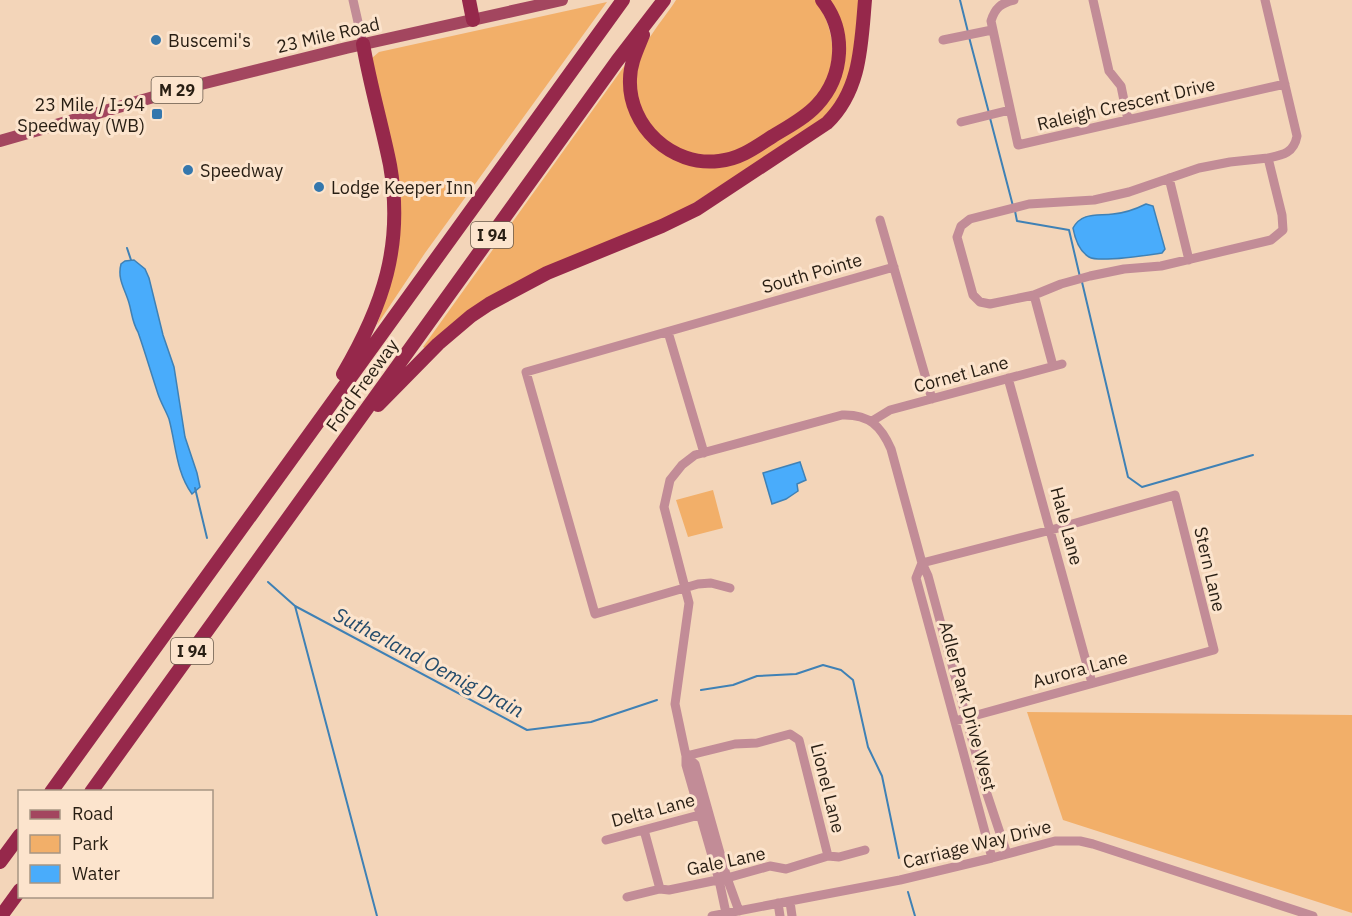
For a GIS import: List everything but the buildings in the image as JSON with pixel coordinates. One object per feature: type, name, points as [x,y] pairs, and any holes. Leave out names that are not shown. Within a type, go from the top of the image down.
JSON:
[{"type":"highway","points":[[469,0],[473,20]]},
{"type":"highway","name":"Ford Freeway","points":[[52,790],[622,0]]},
{"type":"highway","name":"Ford Freeway","points":[[92,790],[617,61],[664,0]]},
{"type":"highway","points":[[648,22],[631,69],[630,91],[637,114],[648,132],[674,153],[696,160],[718,161],[748,152],[809,112],[824,97],[838,66],[839,43],[836,23],[822,0]]},
{"type":"highway","points":[[338,449],[420,360],[471,316],[526,283],[662,226],[697,208],[827,123],[842,106],[856,78],[865,0]]},
{"type":"highway","points":[[306,440],[369,328],[383,291],[391,257],[394,222],[392,182],[363,44]]},
{"type":"highway","points":[[0,862],[18,838]]},
{"type":"highway","points":[[1,916],[18,893]]},
{"type":"main road","name":"23 Mile Road","points":[[0,141],[185,88],[363,44],[562,0]]},
{"type":"street","points":[[353,0],[363,44]]},
{"type":"street","points":[[944,40],[992,30],[991,21],[996,8],[1014,0]]},
{"type":"street","points":[[1093,0],[1109,70],[1120,86],[1128,120]]},
{"type":"street","points":[[1266,0],[1297,136],[1296,144],[1291,151],[1279,156],[1199,168],[1130,192],[1094,200],[1029,204],[970,219],[961,226],[957,237],[973,295],[980,302],[990,304],[1034,295],[1090,276],[1124,269],[1161,266],[1271,240],[1283,230],[1282,215],[1268,158]]},
{"type":"street","name":"Raleigh Crescent Drive","points":[[992,30],[1018,145],[1285,84]]},
{"type":"street","points":[[961,122],[1010,110]]},
{"type":"street","points":[[1169,178],[1189,260]]},
{"type":"street","points":[[880,220],[932,399]]},
{"type":"street","name":"South Pointe","points":[[685,587],[594,614],[526,372],[894,267]]},
{"type":"street","name":"Cornet Lane","points":[[872,421],[890,410],[1057,365],[1034,295]]},
{"type":"street","points":[[668,332],[704,453]]},
{"type":"street","name":"Hale Lane","points":[[1008,378],[1092,683]]},
{"type":"street","points":[[739,911],[723,879],[704,813],[694,764],[686,756],[675,704],[689,603],[664,507],[670,480],[682,465],[696,455],[842,415],[872,421]]},
{"type":"street","name":"Adler Park Drive West","points":[[872,421],[886,436],[891,449],[966,718],[1007,854]]},
{"type":"street","name":"Stern Lane","points":[[1051,530],[1175,495],[1214,650]]},
{"type":"street","points":[[922,564],[1051,530]]},
{"type":"street","name":"Adler Park Drive West","points":[[922,564],[916,578],[992,858]]},
{"type":"street","points":[[685,587],[711,583],[730,588]]},
{"type":"street","name":"Aurora Lane","points":[[955,721],[1214,650]]},
{"type":"street","name":"Lionel Lane","points":[[686,756],[735,744],[757,743],[790,734],[799,740],[828,856]]},
{"type":"street","name":"Delta Lane","points":[[606,840],[704,813]]},
{"type":"street","points":[[644,830],[660,889]]},
{"type":"street","name":"Carriage Way Drive","points":[[712,916],[900,880],[1055,841],[1080,841],[1313,916]]},
{"type":"street","name":"Gale Lane","points":[[627,897],[723,879],[770,866],[786,868],[828,856],[839,857],[865,850]]},
{"type":"street","points":[[723,879],[726,913]]},
{"type":"street","points":[[790,902],[792,916]]},
{"type":"street","points":[[778,903],[780,916]]},
{"type":"green space","points":[[676,0],[815,0],[829,27],[832,41],[830,69],[826,82],[807,106],[760,139],[746,146],[716,156],[683,151],[656,132],[640,103],[636,87],[636,71],[642,52]]},
{"type":"green space","points":[[830,0],[859,0],[855,54],[847,89],[822,121],[678,213],[551,266],[425,348],[423,347],[625,65],[625,86],[638,127],[713,167],[833,93],[835,9]]},
{"type":"green space","points":[[607,2],[425,253],[377,325],[388,292],[398,240],[372,58],[379,52]]},
{"type":"green space","points":[[713,490],[723,528],[688,537],[676,500]]},
{"type":"green space","points":[[1027,712],[1352,715],[1352,913],[1063,820]]},
{"type":"water","points":[[1146,204],[1153,206],[1165,249],[1162,253],[1094,259],[1080,248],[1073,228],[1081,219],[1122,213]]},
{"type":"water","points":[[134,260],[145,269],[149,278],[163,335],[174,367],[185,437],[200,487],[192,494],[183,477],[169,419],[158,394],[121,279],[121,264]]},
{"type":"water","points":[[800,462],[806,480],[797,484],[798,491],[772,504],[763,473]]},
{"type":"waterway","points":[[960,0],[968,32]]},
{"type":"waterway","points":[[969,37],[989,113]]},
{"type":"waterway","points":[[990,118],[1013,206]]},
{"type":"waterway","points":[[1015,211],[1017,221],[1069,230],[1080,277]]},
{"type":"waterway","name":"Sutherland Oemig Drain","points":[[127,248],[131,260]]},
{"type":"waterway","points":[[1082,282],[1128,477],[1142,487],[1253,455]]},
{"type":"waterway","name":"Sutherland Oemig Drain","points":[[195,488],[207,538]]},
{"type":"waterway","name":"Sutherland Oemig Drain","points":[[268,582],[295,606],[527,730],[591,722],[657,700]]},
{"type":"waterway","points":[[295,606],[377,916]]},
{"type":"waterway","name":"Sutherland Oemig Drain","points":[[701,690],[733,685],[757,676],[796,674],[823,665],[841,670],[853,680],[868,747],[882,776],[899,858]]},
{"type":"waterway","name":"Sutherland Oemig Drain","points":[[908,892],[915,916]]},
{"type":"place","name":"Buscemi's","points":[[156,40]]},
{"type":"place","name":"23 Mile / I-94 Speedway (WB)","points":[[157,114]]},
{"type":"place","name":"Speedway","points":[[188,170]]},
{"type":"place","name":"Lodge Keeper Inn","points":[[319,187]]}]
